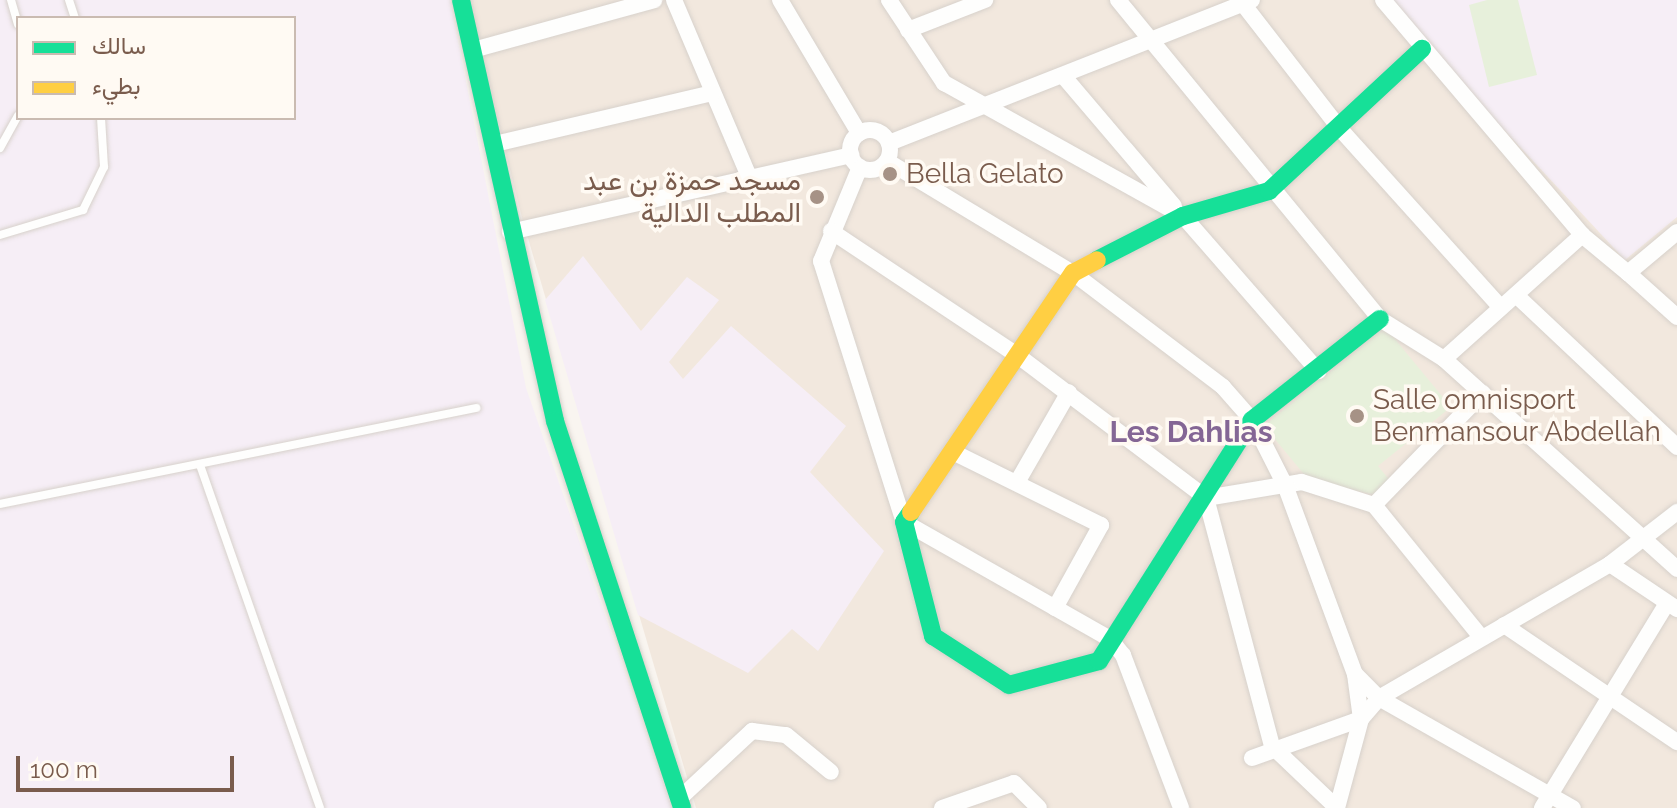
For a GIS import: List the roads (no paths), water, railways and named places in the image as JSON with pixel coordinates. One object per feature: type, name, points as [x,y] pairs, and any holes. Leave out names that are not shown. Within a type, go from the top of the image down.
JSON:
[{"type":"street","points":[[461,0],[495,144],[510,232],[555,421],[680,804],[752,731],[786,735],[831,772]]},
{"type":"street","points":[[473,50],[654,0]]},
{"type":"street","points":[[674,0],[748,174]]},
{"type":"street","points":[[780,0],[859,133],[855,161],[821,261],[904,522],[933,636],[1009,685],[1099,661],[1110,639],[1206,498],[1252,420],[1318,371],[1380,319]]},
{"type":"street","points":[[889,0],[944,83],[1183,216]]},
{"type":"street","points":[[908,30],[985,0]]},
{"type":"street","points":[[1118,0],[1269,191],[1380,319],[1444,359],[1677,569]]},
{"type":"street","points":[[1383,0],[1582,235],[1677,317]]},
{"type":"street","points":[[510,232],[748,174],[855,161],[888,152],[985,105],[1065,78],[1245,2],[1341,130],[1501,308]]},
{"type":"street","points":[[904,522],[955,453],[1073,273],[1183,216],[1269,191],[1341,130],[1422,49]]},
{"type":"street","points":[[1065,78],[1318,371]]},
{"type":"street","points":[[495,144],[712,93]]},
{"type":"street","points":[[831,231],[1069,392],[1206,498],[1272,746],[1337,808],[1361,719],[1355,674],[1285,485],[1252,420],[1223,387],[1073,273],[888,152],[877,131],[859,133]]},
{"type":"street","points":[[1628,273],[1677,232]]},
{"type":"street","points":[[1444,359],[1582,235]]},
{"type":"street","points":[[1517,296],[1677,447]]},
{"type":"street","points":[[1019,479],[1069,392]]},
{"type":"street","points":[[1374,505],[1483,393]]},
{"type":"street","points":[[955,453],[1001,479],[1019,479],[1101,525],[1055,608]]},
{"type":"street","points":[[1206,498],[1285,485],[1328,486],[1374,505],[1481,637]]},
{"type":"street","points":[[1252,758],[1272,746],[1361,719],[1379,698],[1610,564],[1677,512]]},
{"type":"street","points":[[904,522],[1110,639],[1123,655],[1181,808]]},
{"type":"street","points":[[1545,800],[1672,606],[1610,564]]},
{"type":"street","points":[[1504,625],[1612,695],[1677,742]]},
{"type":"street","points":[[1355,674],[1379,698],[1545,800],[1573,808]]},
{"type":"street","points":[[942,808],[1014,783],[1039,808]]},
{"type":"lane","points":[[0,148],[16,120]]},
{"type":"lane","points":[[0,235],[83,210],[104,167],[101,120]]},
{"type":"lane","points":[[0,504],[476,408]]},
{"type":"lane","points":[[200,465],[318,808]]},
{"type":"place","name":"Bella Gelato","points":[[890,174]]},
{"type":"place","name":"مسجد حمزة بن عبد المطلب الدالية","points":[[817,197]]},
{"type":"place","name":"Salle omnisport Benmansour Abdellah","points":[[1357,416]]},
{"type":"district","name":"Les Dahlias","points":[[1191,432]]}]
